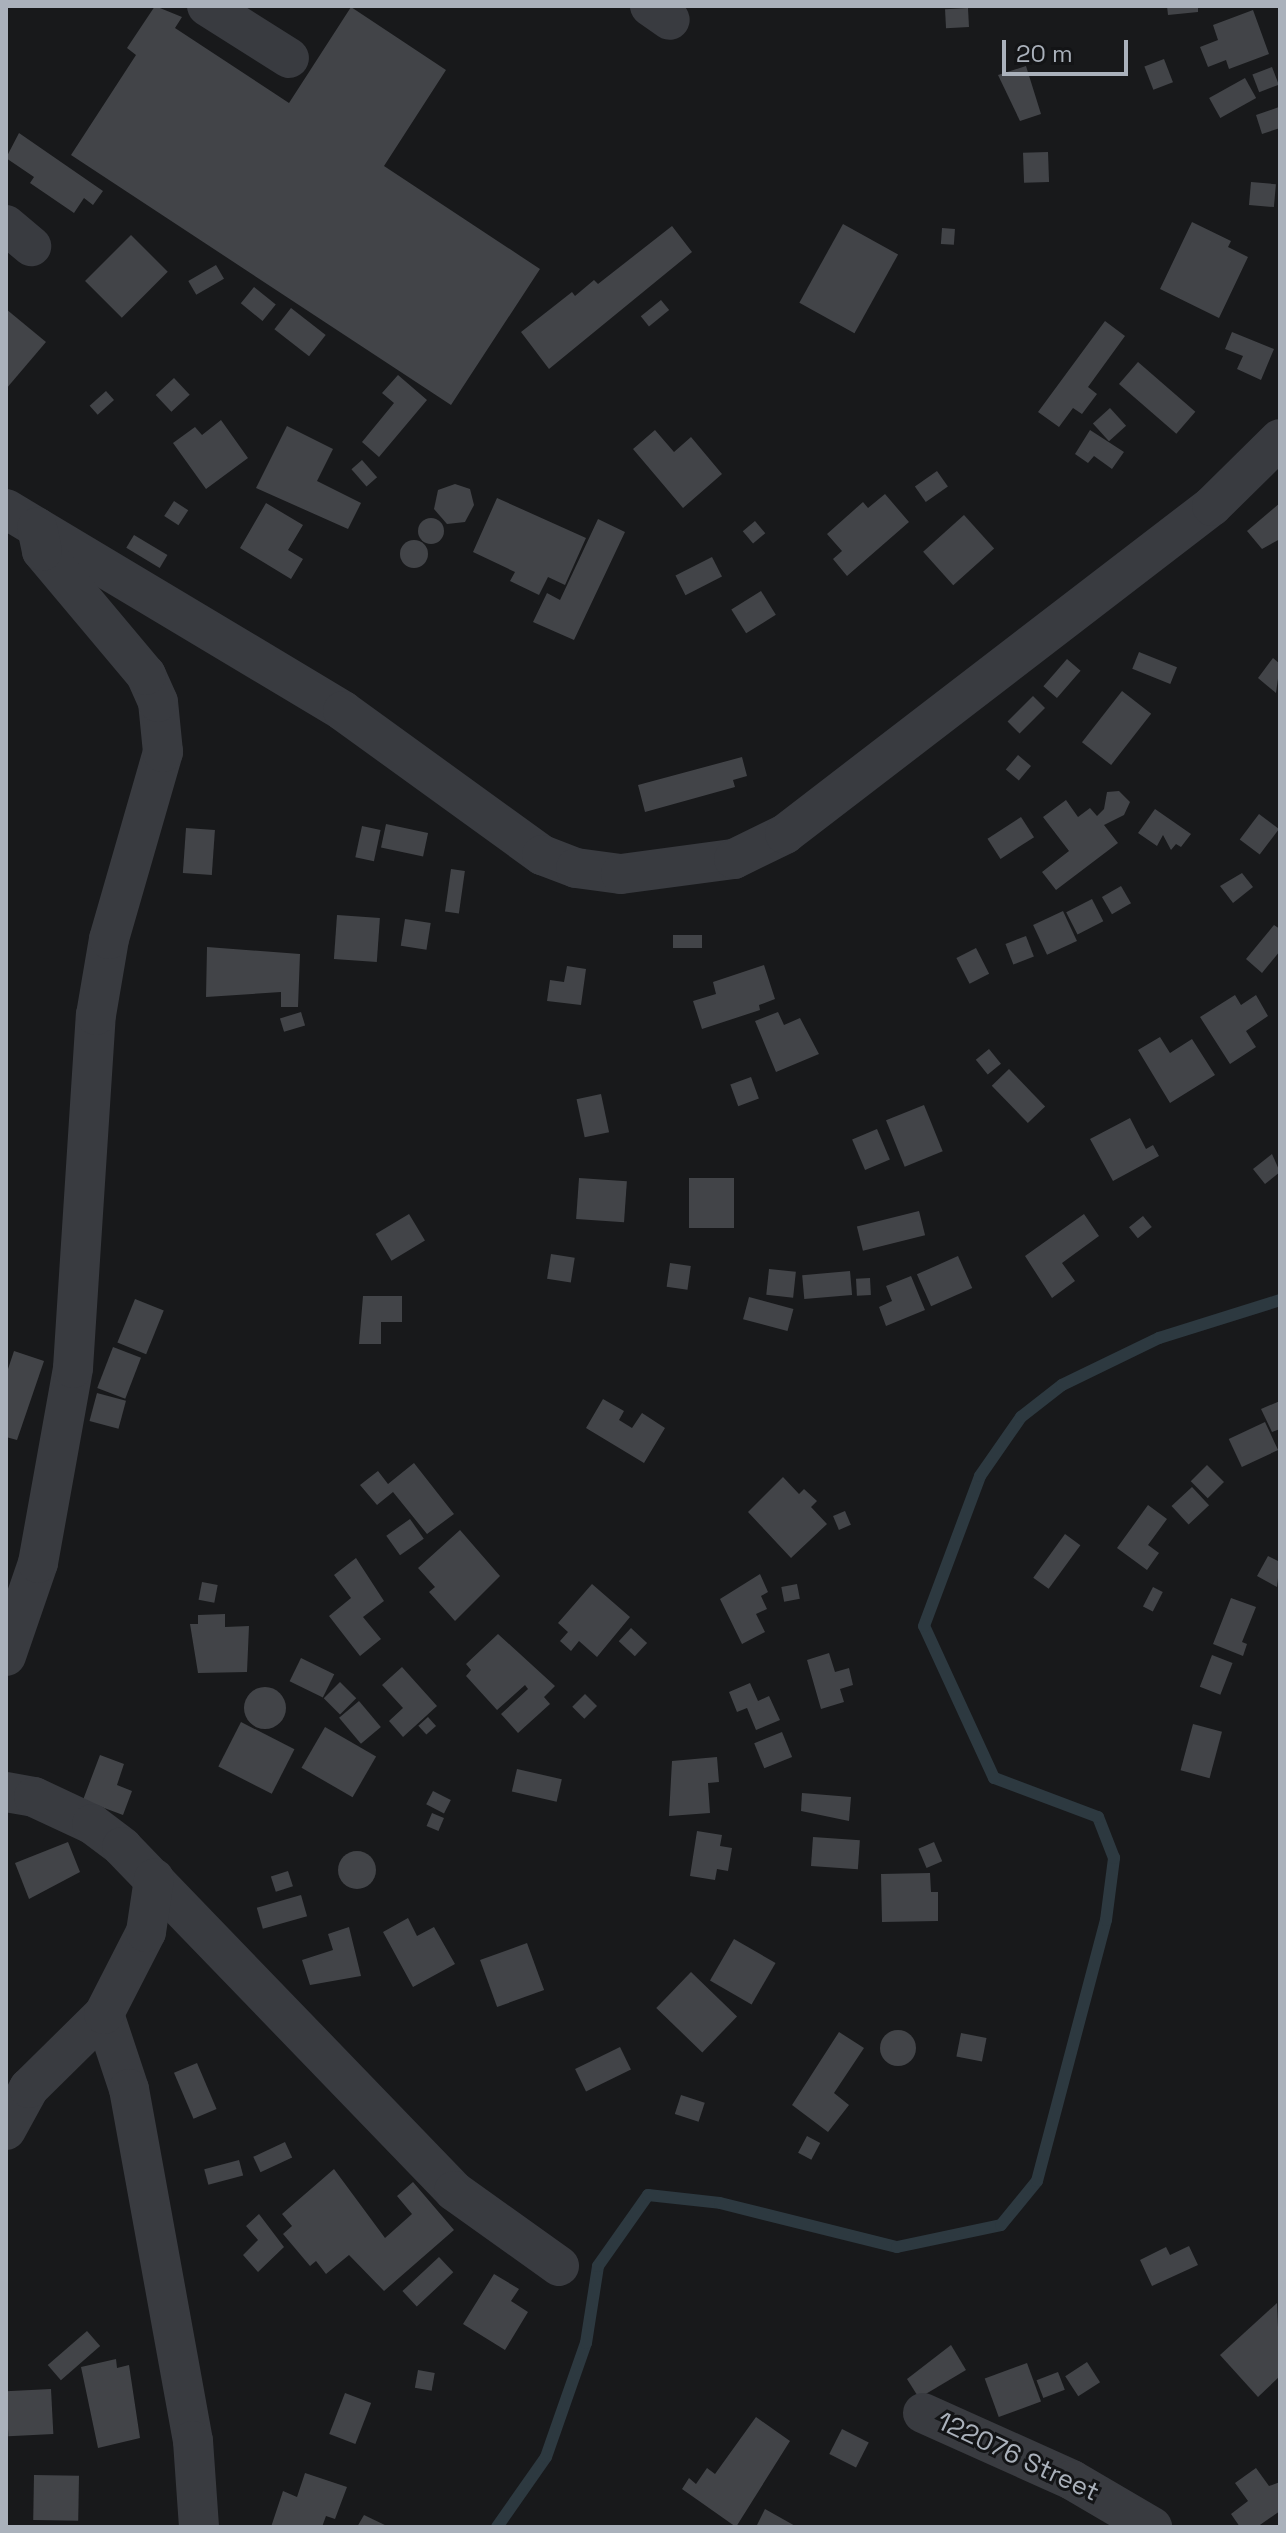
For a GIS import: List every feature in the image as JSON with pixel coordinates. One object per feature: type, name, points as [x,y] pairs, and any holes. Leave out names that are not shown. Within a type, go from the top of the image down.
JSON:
[{"type":"street","points":[[207,6],[289,58]]},
{"type":"street","points":[[22,519],[343,711],[542,855],[576,868],[636,873],[734,859],[785,834],[1212,506],[1280,439]]},
{"type":"street","points":[[6,1656],[38,1563],[73,1368],[96,1015],[109,939],[163,752],[158,702],[146,675],[42,551],[22,519]]},
{"type":"street","points":[[6,1792],[34,1797],[92,1824],[154,1879],[454,2191],[559,2266]]},
{"type":"street","points":[[6,2130],[29,2088],[104,2014],[146,1932],[154,1879]]},
{"type":"street","points":[[104,2014],[129,2089],[193,2441],[199,2527]]},
{"type":"street","name":"122076 Street","points":[[923,2413],[1072,2480],[1152,2527]]},
{"type":"building","points":[[155,6],[182,17],[175,28],[289,103],[351,7],[446,70],[384,166],[540,269],[451,405],[71,155],[136,55],[127,48]]},
{"type":"building","points":[[1167,6],[1198,6],[1198,12],[1168,15]]},
{"type":"building","points":[[968,8],[969,27],[946,28],[945,9]]},
{"type":"building","points":[[1253,10],[1269,54],[1229,69],[1226,60],[1208,67],[1200,47],[1218,40],[1213,25]]},
{"type":"building","points":[[1164,59],[1173,82],[1153,90],[1144,67]]},
{"type":"building","points":[[1026,66],[1041,114],[1020,121],[998,75]]},
{"type":"building","points":[[1272,67],[1279,85],[1259,92],[1252,75]]},
{"type":"building","points":[[1245,78],[1256,98],[1220,118],[1209,98]]},
{"type":"building","points":[[1279,107],[1280,128],[1262,134],[1256,115]]},
{"type":"building","points":[[19,133],[103,191],[93,205],[84,198],[74,213],[30,183],[34,177],[6,158]]},
{"type":"building","points":[[1048,152],[1049,182],[1024,183],[1023,153]]},
{"type":"building","points":[[1251,182],[1276,184],[1274,207],[1249,205]]},
{"type":"building","points":[[1192,222],[1231,241],[1228,247],[1248,257],[1219,318],[1160,289]]},
{"type":"building","points":[[843,224],[898,255],[854,333],[799,303]]},
{"type":"building","points":[[672,226],[692,252],[549,369],[521,332],[572,292],[575,296],[594,280],[598,284]]},
{"type":"building","points":[[942,228],[955,229],[954,245],[941,244]]},
{"type":"building","points":[[131,235],[168,272],[122,318],[85,281]]},
{"type":"building","points":[[216,265],[224,279],[196,295],[188,281]]},
{"type":"building","points":[[254,287],[276,305],[263,321],[241,303]]},
{"type":"building","points":[[661,300],[669,310],[649,326],[641,316]]},
{"type":"building","points":[[291,308],[326,335],[309,356],[274,329]]},
{"type":"building","points":[[6,309],[46,342],[6,389]]},
{"type":"building","points":[[1105,321],[1125,336],[1088,387],[1097,394],[1082,414],[1073,408],[1059,427],[1038,412]]},
{"type":"building","points":[[1232,332],[1274,349],[1261,380],[1237,369],[1243,356],[1225,349]]},
{"type":"building","points":[[1138,362],[1195,412],[1176,434],[1119,384]]},
{"type":"building","points":[[398,375],[427,400],[379,457],[362,442],[394,403],[382,393]]},
{"type":"building","points":[[174,378],[190,395],[171,412],[156,395]]},
{"type":"building","points":[[106,391],[114,400],[98,415],[90,406]]},
{"type":"building","points":[[1110,408],[1126,426],[1109,441],[1093,423]]},
{"type":"building","points":[[221,420],[248,458],[206,489],[173,443],[195,427],[202,435]]},
{"type":"building","points":[[287,426],[333,449],[317,481],[361,503],[348,529],[256,488]]},
{"type":"building","points":[[655,430],[674,452],[691,437],[722,474],[683,508],[633,449]]},
{"type":"building","points":[[1090,430],[1124,452],[1112,469],[1094,456],[1088,463],[1075,454]]},
{"type":"building","points":[[362,460],[377,477],[367,487],[351,469]]},
{"type":"building","points":[[937,471],[948,487],[926,502],[915,486]]},
{"type":"building","points":[[455,484],[470,489],[474,505],[465,522],[447,524],[434,509],[438,490]]},
{"type":"building","points":[[885,494],[909,522],[847,576],[833,559],[842,551],[827,534],[863,502],[868,508]]},
{"type":"building","points":[[497,498],[586,538],[565,585],[548,577],[539,595],[510,581],[515,572],[473,552]]},
{"type":"building","points":[[174,501],[188,510],[178,525],[164,516]]},
{"type":"building","points":[[266,503],[303,525],[288,550],[303,559],[291,579],[240,548]]},
{"type":"building","points":[[1280,503],[1280,539],[1262,549],[1247,531]]},
{"type":"building","points":[[964,515],[994,548],[953,585],[923,552]]},
{"type":"building","points":[[431,518],[440,522],[444,531],[440,540],[431,544],[422,540],[418,531],[422,522]]},
{"type":"building","points":[[598,519],[625,532],[574,640],[533,622],[547,593],[560,600]]},
{"type":"building","points":[[755,521],[765,533],[753,544],[743,531]]},
{"type":"building","points":[[134,535],[167,555],[160,568],[126,548]]},
{"type":"building","points":[[414,540],[424,544],[428,554],[424,564],[414,568],[404,564],[400,554],[404,544]]},
{"type":"building","points":[[712,557],[722,577],[685,595],[675,576]]},
{"type":"building","points":[[761,591],[776,615],[746,633],[731,610]]},
{"type":"building","points":[[1139,652],[1177,667],[1170,684],[1132,669]]},
{"type":"building","points":[[1273,658],[1280,664],[1276,693],[1258,678]]},
{"type":"building","points":[[1067,659],[1081,671],[1057,698],[1043,686]]},
{"type":"building","points":[[1122,691],[1151,714],[1111,765],[1082,742]]},
{"type":"building","points":[[1033,696],[1045,708],[1020,733],[1008,721]]},
{"type":"building","points":[[1018,755],[1031,766],[1019,780],[1006,770]]},
{"type":"building","points":[[742,757],[747,776],[733,780],[735,787],[645,812],[638,785]]},
{"type":"building","points":[[1119,791],[1130,802],[1124,815],[1104,825],[1118,843],[1056,890],[1042,872],[1069,851],[1043,817],[1066,800],[1078,817],[1090,808],[1097,816],[1104,809],[1107,792]]},
{"type":"building","points":[[1155,809],[1191,834],[1181,847],[1176,844],[1171,850],[1163,835],[1157,846],[1138,833]]},
{"type":"building","points":[[1259,814],[1279,829],[1260,855],[1240,840]]},
{"type":"building","points":[[1021,817],[1034,837],[1001,859],[987,839]]},
{"type":"building","points":[[386,824],[428,833],[423,856],[381,847]]},
{"type":"building","points":[[362,826],[381,830],[374,861],[355,857]]},
{"type":"building","points":[[186,828],[215,830],[212,875],[183,873]]},
{"type":"building","points":[[451,869],[465,871],[459,914],[445,912]]},
{"type":"building","points":[[1242,873],[1253,887],[1233,903],[1220,886]]},
{"type":"building","points":[[1121,886],[1131,903],[1112,914],[1102,897]]},
{"type":"building","points":[[1092,899],[1103,921],[1078,934],[1066,912]]},
{"type":"building","points":[[1063,911],[1077,941],[1047,955],[1033,925]]},
{"type":"building","points":[[337,915],[380,918],[377,962],[334,959]]},
{"type":"building","points":[[405,919],[431,923],[426,950],[401,946]]},
{"type":"building","points":[[1274,925],[1280,929],[1280,951],[1262,973],[1246,959]]},
{"type":"building","points":[[673,935],[702,935],[702,948],[673,948]]},
{"type":"building","points":[[1026,936],[1034,957],[1013,964],[1005,944]]},
{"type":"building","points":[[207,947],[300,954],[298,1007],[281,1007],[281,992],[206,997]]},
{"type":"building","points":[[976,948],[989,974],[970,984],[956,958]]},
{"type":"building","points":[[764,965],[775,999],[759,1005],[760,1010],[702,1029],[693,1001],[716,994],[713,982]]},
{"type":"building","points":[[567,966],[586,969],[581,1005],[547,1001],[550,980],[564,982]]},
{"type":"building","points":[[1235,995],[1241,1005],[1256,995],[1268,1016],[1246,1031],[1256,1047],[1230,1064],[1200,1017]]},
{"type":"building","points":[[301,1012],[305,1025],[284,1032],[280,1018]]},
{"type":"building","points":[[778,1012],[784,1025],[800,1018],[819,1054],[776,1072],[755,1021]]},
{"type":"building","points":[[1160,1037],[1170,1053],[1192,1039],[1215,1075],[1170,1103],[1138,1050]]},
{"type":"building","points":[[989,1049],[1001,1064],[988,1074],[976,1060]]},
{"type":"building","points":[[1009,1069],[1045,1106],[1028,1123],[992,1086]]},
{"type":"building","points":[[751,1077],[759,1099],[738,1106],[730,1085]]},
{"type":"building","points":[[601,1094],[609,1132],[585,1137],[577,1099]]},
{"type":"building","points":[[924,1105],[943,1151],[905,1167],[886,1120]]},
{"type":"building","points":[[1130,1118],[1146,1149],[1153,1145],[1159,1156],[1113,1181],[1090,1139]]},
{"type":"building","points":[[877,1129],[890,1159],[865,1170],[852,1140]]},
{"type":"building","points":[[1272,1154],[1280,1172],[1265,1184],[1253,1169]]},
{"type":"building","points":[[579,1178],[627,1181],[624,1222],[576,1219]]},
{"type":"building","points":[[689,1178],[734,1178],[734,1228],[689,1228]]},
{"type":"building","points":[[919,1211],[925,1235],[863,1251],[857,1226]]},
{"type":"building","points":[[409,1214],[425,1241],[392,1261],[376,1234]]},
{"type":"building","points":[[1084,1214],[1099,1236],[1062,1263],[1075,1281],[1052,1298],[1025,1256]]},
{"type":"building","points":[[1143,1216],[1152,1227],[1138,1238],[1129,1227]]},
{"type":"building","points":[[551,1254],[575,1258],[571,1282],[547,1279]]},
{"type":"building","points":[[958,1256],[972,1288],[931,1306],[917,1274]]},
{"type":"building","points":[[670,1263],[691,1266],[687,1290],[667,1287]]},
{"type":"building","points":[[769,1269],[796,1272],[793,1298],[766,1295]]},
{"type":"building","points":[[850,1271],[852,1295],[804,1299],[802,1275]]},
{"type":"building","points":[[911,1276],[925,1310],[886,1326],[879,1307],[892,1301],[886,1286]]},
{"type":"building","points":[[870,1278],[871,1295],[857,1296],[856,1279]]},
{"type":"building","points":[[363,1296],[402,1296],[402,1322],[381,1322],[381,1344],[359,1344]]},
{"type":"building","points":[[749,1297],[793,1309],[787,1331],[743,1319]]},
{"type":"building","points":[[135,1299],[164,1311],[146,1354],[117,1343]]},
{"type":"building","points":[[113,1347],[141,1358],[125,1399],[97,1388]]},
{"type":"building","points":[[14,1351],[44,1361],[17,1440],[6,1437],[6,1375]]},
{"type":"building","points":[[97,1393],[126,1401],[118,1429],[89,1421]]},
{"type":"building","points":[[603,1399],[624,1411],[619,1420],[632,1428],[642,1413],[665,1428],[644,1463],[586,1428]]},
{"type":"building","points":[[1280,1401],[1280,1429],[1272,1432],[1261,1409]]},
{"type":"building","points":[[1265,1422],[1278,1450],[1242,1467],[1229,1439]]},
{"type":"building","points":[[414,1463],[454,1514],[427,1534],[393,1492],[377,1505],[360,1485],[378,1471],[388,1484]]},
{"type":"building","points":[[1207,1465],[1224,1482],[1208,1498],[1191,1481]]},
{"type":"building","points":[[783,1477],[799,1494],[804,1489],[817,1501],[811,1507],[827,1524],[791,1558],[748,1512]]},
{"type":"building","points":[[1192,1487],[1209,1505],[1189,1524],[1172,1506]]},
{"type":"building","points":[[1148,1505],[1167,1519],[1148,1545],[1159,1553],[1147,1570],[1117,1548]]},
{"type":"building","points":[[845,1511],[851,1525],[839,1530],[833,1516]]},
{"type":"building","points":[[410,1519],[424,1539],[400,1555],[386,1536]]},
{"type":"building","points":[[460,1530],[500,1576],[455,1621],[429,1592],[435,1587],[418,1568]]},
{"type":"building","points":[[1065,1534],[1080,1545],[1049,1589],[1033,1578]]},
{"type":"building","points":[[1268,1556],[1280,1562],[1277,1587],[1257,1576]]},
{"type":"building","points":[[356,1558],[384,1601],[363,1617],[381,1639],[360,1656],[329,1616],[351,1598],[334,1575]]},
{"type":"building","points":[[760,1574],[768,1592],[761,1596],[767,1609],[756,1614],[765,1632],[742,1644],[720,1599]]},
{"type":"building","points":[[202,1582],[218,1585],[214,1603],[199,1600]]},
{"type":"building","points":[[592,1584],[630,1617],[597,1657],[579,1641],[571,1651],[560,1641],[568,1632],[558,1623]]},
{"type":"building","points":[[797,1584],[800,1599],[784,1602],[781,1587]]},
{"type":"building","points":[[1153,1587],[1163,1592],[1153,1612],[1143,1607]]},
{"type":"building","points":[[1231,1598],[1256,1607],[1242,1642],[1247,1644],[1243,1656],[1213,1644]]},
{"type":"building","points":[[225,1614],[225,1627],[249,1626],[247,1672],[198,1673],[190,1624],[198,1624],[198,1615]]},
{"type":"building","points":[[631,1628],[647,1643],[635,1656],[619,1641]]},
{"type":"building","points":[[498,1634],[555,1686],[544,1697],[550,1704],[518,1733],[501,1714],[528,1689],[525,1685],[497,1710],[466,1676],[471,1670],[466,1664]]},
{"type":"building","points":[[829,1653],[835,1672],[849,1668],[853,1685],[840,1689],[844,1702],[821,1709],[807,1660]]},
{"type":"building","points":[[1212,1655],[1233,1663],[1220,1695],[1200,1687]]},
{"type":"building","points":[[301,1658],[334,1674],[323,1698],[290,1681]]},
{"type":"building","points":[[402,1667],[437,1706],[403,1737],[389,1721],[403,1708],[382,1685]]},
{"type":"building","points":[[340,1682],[356,1698],[340,1715],[324,1698]]},
{"type":"building","points":[[750,1683],[758,1701],[769,1696],[780,1720],[756,1730],[747,1708],[737,1712],[729,1692]]},
{"type":"building","points":[[265,1687],[280,1693],[286,1708],[280,1723],[265,1729],[250,1723],[244,1708],[250,1693]]},
{"type":"building","points":[[585,1694],[597,1706],[584,1719],[572,1707]]},
{"type":"building","points":[[359,1701],[381,1727],[361,1744],[339,1718]]},
{"type":"building","points":[[428,1717],[436,1726],[426,1735],[418,1726]]},
{"type":"building","points":[[241,1722],[294,1749],[272,1794],[218,1767]]},
{"type":"building","points":[[1193,1724],[1222,1732],[1210,1778],[1181,1770]]},
{"type":"building","points":[[325,1727],[376,1756],[353,1797],[302,1768]]},
{"type":"building","points":[[782,1732],[792,1757],[764,1768],[754,1743]]},
{"type":"building","points":[[100,1755],[124,1764],[117,1785],[132,1791],[123,1815],[83,1800]]},
{"type":"building","points":[[717,1757],[719,1782],[708,1783],[710,1813],[669,1816],[672,1761]]},
{"type":"building","points":[[517,1769],[562,1779],[557,1802],[512,1791]]},
{"type":"building","points":[[433,1791],[451,1800],[444,1813],[426,1804]]},
{"type":"building","points":[[802,1793],[851,1797],[849,1821],[801,1811]]},
{"type":"building","points":[[432,1813],[444,1818],[438,1831],[427,1826]]},
{"type":"building","points":[[697,1831],[722,1835],[720,1846],[732,1848],[728,1871],[717,1869],[715,1880],[690,1876]]},
{"type":"building","points":[[813,1837],[860,1840],[858,1869],[811,1866]]},
{"type":"building","points":[[68,1842],[80,1872],[29,1899],[15,1863]]},
{"type":"building","points":[[934,1842],[942,1861],[927,1868],[918,1849]]},
{"type":"building","points":[[357,1851],[370,1857],[376,1870],[370,1883],[357,1889],[344,1883],[338,1870],[344,1857]]},
{"type":"building","points":[[288,1871],[293,1886],[276,1892],[271,1877]]},
{"type":"building","points":[[930,1873],[931,1892],[938,1892],[938,1921],[882,1922],[881,1874]]},
{"type":"building","points":[[301,1895],[307,1916],[263,1929],[257,1908]]},
{"type":"building","points":[[408,1918],[417,1936],[434,1927],[455,1964],[413,1987],[383,1932]]},
{"type":"building","points":[[349,1927],[361,1976],[310,1985],[302,1960],[333,1950],[328,1934]]},
{"type":"building","points":[[734,1939],[776,1963],[752,2005],[710,1981]]},
{"type":"building","points":[[527,1943],[544,1990],[497,2007],[480,1960]]},
{"type":"building","points":[[691,1972],[737,2016],[702,2052],[656,2008]]},
{"type":"building","points":[[898,2030],[911,2035],[916,2048],[911,2061],[898,2066],[885,2061],[880,2048],[885,2035]]},
{"type":"building","points":[[839,2032],[864,2048],[834,2093],[849,2105],[828,2132],[792,2105]]},
{"type":"building","points":[[961,2033],[987,2038],[982,2062],[956,2057]]},
{"type":"building","points":[[620,2047],[631,2069],[586,2091],[575,2069]]},
{"type":"building","points":[[197,2063],[217,2109],[194,2119],[174,2073]]},
{"type":"building","points":[[681,2095],[705,2103],[699,2122],[675,2114]]},
{"type":"building","points":[[807,2136],[820,2143],[811,2160],[798,2153]]},
{"type":"building","points":[[285,2142],[292,2157],[260,2172],[253,2157]]},
{"type":"building","points":[[239,2160],[243,2175],[208,2185],[204,2169]]},
{"type":"building","points":[[334,2169],[385,2238],[412,2214],[397,2196],[413,2182],[454,2230],[384,2291],[349,2255],[326,2274],[316,2261],[310,2266],[283,2234],[292,2226],[282,2214]]},
{"type":"building","points":[[259,2214],[284,2247],[258,2272],[243,2255],[258,2240],[246,2226]]},
{"type":"building","points":[[1189,2246],[1198,2265],[1152,2286],[1140,2260],[1166,2247],[1170,2255]]},
{"type":"building","points":[[439,2257],[453,2272],[417,2306],[402,2291]]},
{"type":"building","points":[[494,2274],[519,2289],[511,2301],[528,2312],[505,2350],[463,2324]]},
{"type":"building","points":[[1277,2303],[1280,2376],[1258,2397],[1220,2355]]},
{"type":"building","points":[[87,2331],[100,2346],[61,2380],[48,2365]]},
{"type":"building","points":[[951,2345],[966,2370],[919,2398],[907,2379]]},
{"type":"building","points":[[116,2359],[117,2368],[129,2365],[140,2438],[98,2448],[81,2367]]},
{"type":"building","points":[[1087,2362],[1100,2382],[1078,2396],[1065,2376]]},
{"type":"building","points":[[1027,2363],[1041,2402],[999,2417],[985,2378]]},
{"type":"building","points":[[418,2370],[435,2373],[432,2391],[415,2388]]},
{"type":"building","points":[[1058,2372],[1065,2390],[1043,2398],[1037,2380]]},
{"type":"building","points":[[51,2389],[53,2434],[8,2436],[6,2391]]},
{"type":"building","points":[[345,2393],[371,2403],[355,2444],[329,2434]]},
{"type":"building","points":[[756,2417],[790,2441],[736,2527],[682,2489],[689,2478],[696,2484],[707,2468],[715,2474]]},
{"type":"building","points":[[842,2429],[869,2443],[856,2468],[829,2454]]},
{"type":"building","points":[[1256,2468],[1269,2486],[1280,2482],[1280,2511],[1257,2527],[1240,2527],[1231,2514],[1248,2501],[1235,2483]]},
{"type":"building","points":[[305,2473],[347,2487],[335,2519],[326,2516],[322,2527],[271,2527],[283,2491],[297,2497]]},
{"type":"building","points":[[34,2475],[79,2476],[78,2521],[33,2520]]},
{"type":"building","points":[[765,2509],[797,2527],[756,2527]]},
{"type":"building","points":[[364,2515],[389,2527],[357,2527]]},
{"type":"waterway","points":[[497,2527],[546,2457],[586,2343],[598,2266],[648,2195],[720,2203],[897,2247],[1001,2225],[1037,2181],[1106,1920],[1114,1858],[1098,1817],[994,1778],[924,1626],[980,1476],[1021,1417],[1062,1385],[1159,1338],[1280,1300]]}]
